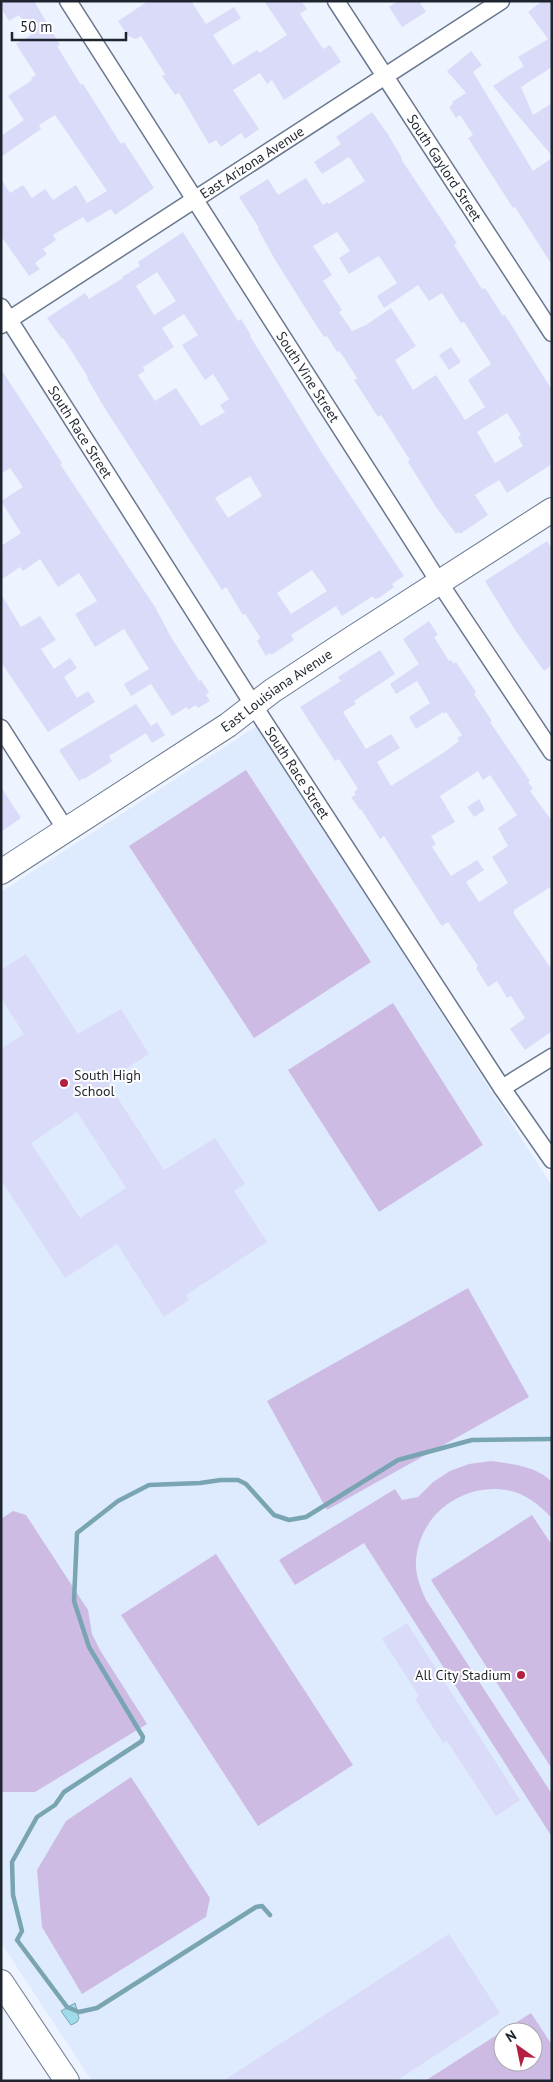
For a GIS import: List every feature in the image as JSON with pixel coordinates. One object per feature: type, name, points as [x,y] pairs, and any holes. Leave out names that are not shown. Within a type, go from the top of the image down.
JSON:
[{"type":"street","name":"South Vine Street","points":[[68,1],[439,582],[552,752]]},
{"type":"street","name":"South Gaylord Street","points":[[336,1],[552,333]]},
{"type":"street","name":"East Arizona Avenue","points":[[4,317],[195,199],[501,1]]},
{"type":"street","name":"South Race Street","points":[[4,317],[502,1088],[552,1160]]},
{"type":"street","name":"East Louisiana Avenue","points":[[1,872],[228,725],[280,686],[552,510]]},
{"type":"street","points":[[1,728],[66,830]]},
{"type":"street","points":[[502,1088],[552,1056]]},
{"type":"street","points":[[1,1982],[66,2081]]},
{"type":"shaded area","points":[[257,726],[552,1186],[552,2081],[92,2081],[1,1943],[1,892]]},
{"type":"shaded area","points":[[246,770],[371,962],[254,1038],[129,846]]},
{"type":"shaded area","points":[[393,1003],[483,1145],[379,1212],[288,1070]]},
{"type":"shaded area","points":[[468,1288],[529,1397],[327,1510],[267,1401]]},
{"type":"shaded area","points":[[491,1461],[532,1469],[552,1482],[552,1518],[535,1503],[515,1492],[498,1489],[481,1490],[465,1495],[450,1503],[437,1514],[427,1527],[420,1542],[416,1570],[426,1600],[552,1794],[552,1837],[364,1543],[295,1585],[279,1560],[395,1489],[402,1500],[418,1497],[433,1482],[450,1471],[469,1464]]},
{"type":"shaded area","points":[[13,1511],[26,1515],[88,1610],[92,1634],[100,1650],[147,1724],[35,1792],[1,1792],[1,1519]]},
{"type":"shaded area","name":"All City Stadium","points":[[532,1515],[552,1545],[552,1769],[431,1580]]},
{"type":"shaded area","points":[[216,1554],[353,1765],[258,1826],[121,1615]]},
{"type":"shaded area","points":[[131,1777],[210,1898],[206,1917],[82,1994],[42,1927],[37,1870],[66,1821]]},
{"type":"shaded area","points":[[531,2013],[537,2022],[517,2022]]},
{"type":"shaded area","points":[[543,2031],[552,2045],[552,2081],[425,2081],[493,2037],[493,2072],[543,2072]]},
{"type":"water","points":[[75,2003],[79,2018],[77,2022],[71,2025],[61,2011]]},
{"type":"building","points":[[1,1],[34,1],[60,45],[57,46],[81,85],[83,84],[121,144],[124,142],[154,188],[115,215],[111,209],[87,223],[83,217],[53,235],[56,240],[43,249],[47,254],[35,263],[40,269],[29,276],[1,236],[1,179],[10,193],[23,185],[32,198],[45,189],[53,200],[76,185],[87,203],[107,191],[55,115],[39,125],[41,129],[1,157],[1,136],[24,120],[8,96],[32,80],[31,78],[36,75],[16,44],[31,35],[19,15],[9,21],[1,8]]},
{"type":"building","points":[[148,1],[191,1],[206,24],[234,7],[241,18],[213,35],[233,65],[257,50],[259,53],[287,35],[264,1],[301,1],[307,9],[300,14],[323,49],[330,45],[341,62],[284,100],[272,80],[267,84],[260,73],[233,90],[259,129],[245,139],[241,133],[221,147],[216,140],[209,144],[179,93],[175,95],[162,76],[165,74],[141,36],[136,39],[128,36],[118,21]]},
{"type":"building","points":[[398,1],[419,1],[426,12],[402,27],[389,7]]},
{"type":"building","points":[[542,1],[552,1],[552,67],[521,87],[533,115],[552,103],[552,156],[493,86],[524,66],[518,57],[548,39],[528,12]]},
{"type":"building","points":[[471,51],[482,65],[473,72],[533,171],[552,158],[552,265],[468,138],[473,135],[460,115],[456,118],[449,107],[453,104],[452,102],[466,93],[447,71]]},
{"type":"building","points":[[372,112],[457,243],[454,245],[482,289],[485,288],[503,316],[505,315],[552,390],[552,464],[507,493],[499,480],[475,495],[488,515],[460,534],[459,532],[456,534],[436,507],[408,462],[410,460],[381,415],[378,417],[354,380],[357,378],[345,359],[339,351],[337,352],[327,336],[324,337],[274,258],[259,228],[239,197],[268,179],[278,195],[306,178],[323,205],[327,202],[329,204],[365,181],[349,157],[322,174],[314,162],[341,144],[336,137]],"holes":[[[337,232],[350,251],[339,258],[349,274],[379,256],[397,283],[377,296],[384,308],[418,285],[429,301],[442,293],[461,323],[464,322],[491,364],[468,380],[485,407],[465,420],[436,375],[413,390],[395,360],[416,346],[391,308],[366,325],[352,331],[339,312],[342,310],[323,281],[332,275],[313,246]],[[507,413],[521,435],[518,437],[523,446],[495,463],[477,432]]]},
{"type":"building","points":[[183,232],[238,321],[241,319],[322,453],[404,576],[392,584],[394,587],[379,598],[375,599],[373,596],[342,616],[336,606],[291,635],[294,640],[271,655],[270,653],[266,656],[257,641],[260,637],[245,614],[243,615],[226,587],[222,590],[104,407],[88,377],[63,338],[47,318],[85,293],[89,299],[140,266],[138,262]],"holes":[[[157,272],[176,301],[154,315],[136,286]],[[184,314],[198,335],[182,345],[205,380],[213,374],[229,399],[220,405],[225,412],[201,426],[176,388],[155,401],[138,375],[145,371],[143,367],[174,347],[162,328]],[[250,476],[262,496],[228,518],[215,498]],[[312,570],[327,591],[291,614],[277,593]]]},
{"type":"building","points":[[451,347],[461,362],[449,370],[439,355]]},
{"type":"building","points":[[1,369],[62,463],[60,464],[155,607],[171,637],[199,681],[201,680],[209,692],[206,695],[210,701],[198,708],[196,705],[188,710],[187,707],[172,716],[151,684],[131,696],[124,684],[149,669],[124,629],[95,647],[75,614],[97,601],[79,573],[58,587],[40,559],[23,571],[20,567],[1,580],[1,546],[21,533],[1,501],[23,487],[10,468],[1,474]]},
{"type":"building","points":[[547,541],[552,549],[552,665],[544,671],[515,630],[485,581]]},
{"type":"building","points":[[1,594],[21,627],[40,616],[56,640],[41,649],[54,669],[70,658],[77,668],[64,677],[77,698],[88,691],[95,702],[48,732],[1,662]]},
{"type":"building","points":[[429,621],[438,635],[434,637],[449,661],[451,660],[454,664],[456,662],[476,692],[474,694],[492,721],[490,722],[530,781],[528,782],[533,789],[530,791],[552,821],[552,886],[514,910],[514,914],[552,970],[552,1031],[525,1050],[510,1029],[525,1018],[511,996],[507,998],[497,981],[488,987],[476,968],[478,966],[448,922],[442,926],[439,922],[384,836],[380,839],[351,797],[356,795],[354,792],[358,789],[339,759],[335,761],[300,707],[341,681],[338,677],[380,650],[395,674],[354,701],[356,704],[343,712],[366,749],[391,734],[400,748],[377,762],[391,786],[443,753],[459,741],[457,738],[462,735],[446,712],[416,729],[409,717],[430,703],[417,681],[396,694],[390,684],[419,664],[403,639]],"holes":[[[478,771],[483,780],[490,775],[517,815],[498,828],[508,846],[492,857],[508,883],[479,902],[466,882],[484,870],[477,860],[451,876],[432,847],[436,844],[431,836],[455,822],[440,796]]]},
{"type":"building","points":[[136,704],[151,726],[157,722],[165,735],[152,743],[146,733],[109,756],[111,762],[79,781],[59,750]]},
{"type":"building","points":[[1,787],[21,818],[1,832]]},
{"type":"building","points":[[479,799],[485,810],[474,817],[467,807]]},
{"type":"building","points":[[26,954],[78,1034],[121,1009],[149,1054],[108,1083],[164,1170],[215,1138],[245,1184],[234,1191],[267,1242],[186,1295],[189,1300],[164,1317],[117,1244],[65,1278],[1,1180],[1,1049],[24,1034],[1,998],[1,970]],"holes":[[[77,1112],[126,1188],[80,1218],[31,1143]]]},
{"type":"building","points":[[407,1623],[520,1800],[496,1816],[447,1741],[443,1743],[415,1699],[419,1696],[382,1639]]},
{"type":"building","points":[[449,1934],[500,2013],[396,2081],[223,2081]]},
{"type":"waterway","points":[[270,1915],[262,1906],[256,1907],[97,2008],[79,2012],[67,2007],[17,1940],[22,1931],[13,1895],[12,1862],[37,1817],[55,1805],[64,1792],[142,1741],[143,1737],[89,1647],[74,1601],[77,1533],[118,1501],[149,1485],[238,1480],[246,1484],[274,1515],[289,1520],[306,1517],[398,1460],[472,1440],[552,1439]]},
{"type":"place","name":"South High School","points":[[64,1083]]},
{"type":"place","name":"All City Stadium","points":[[521,1675]]}]
